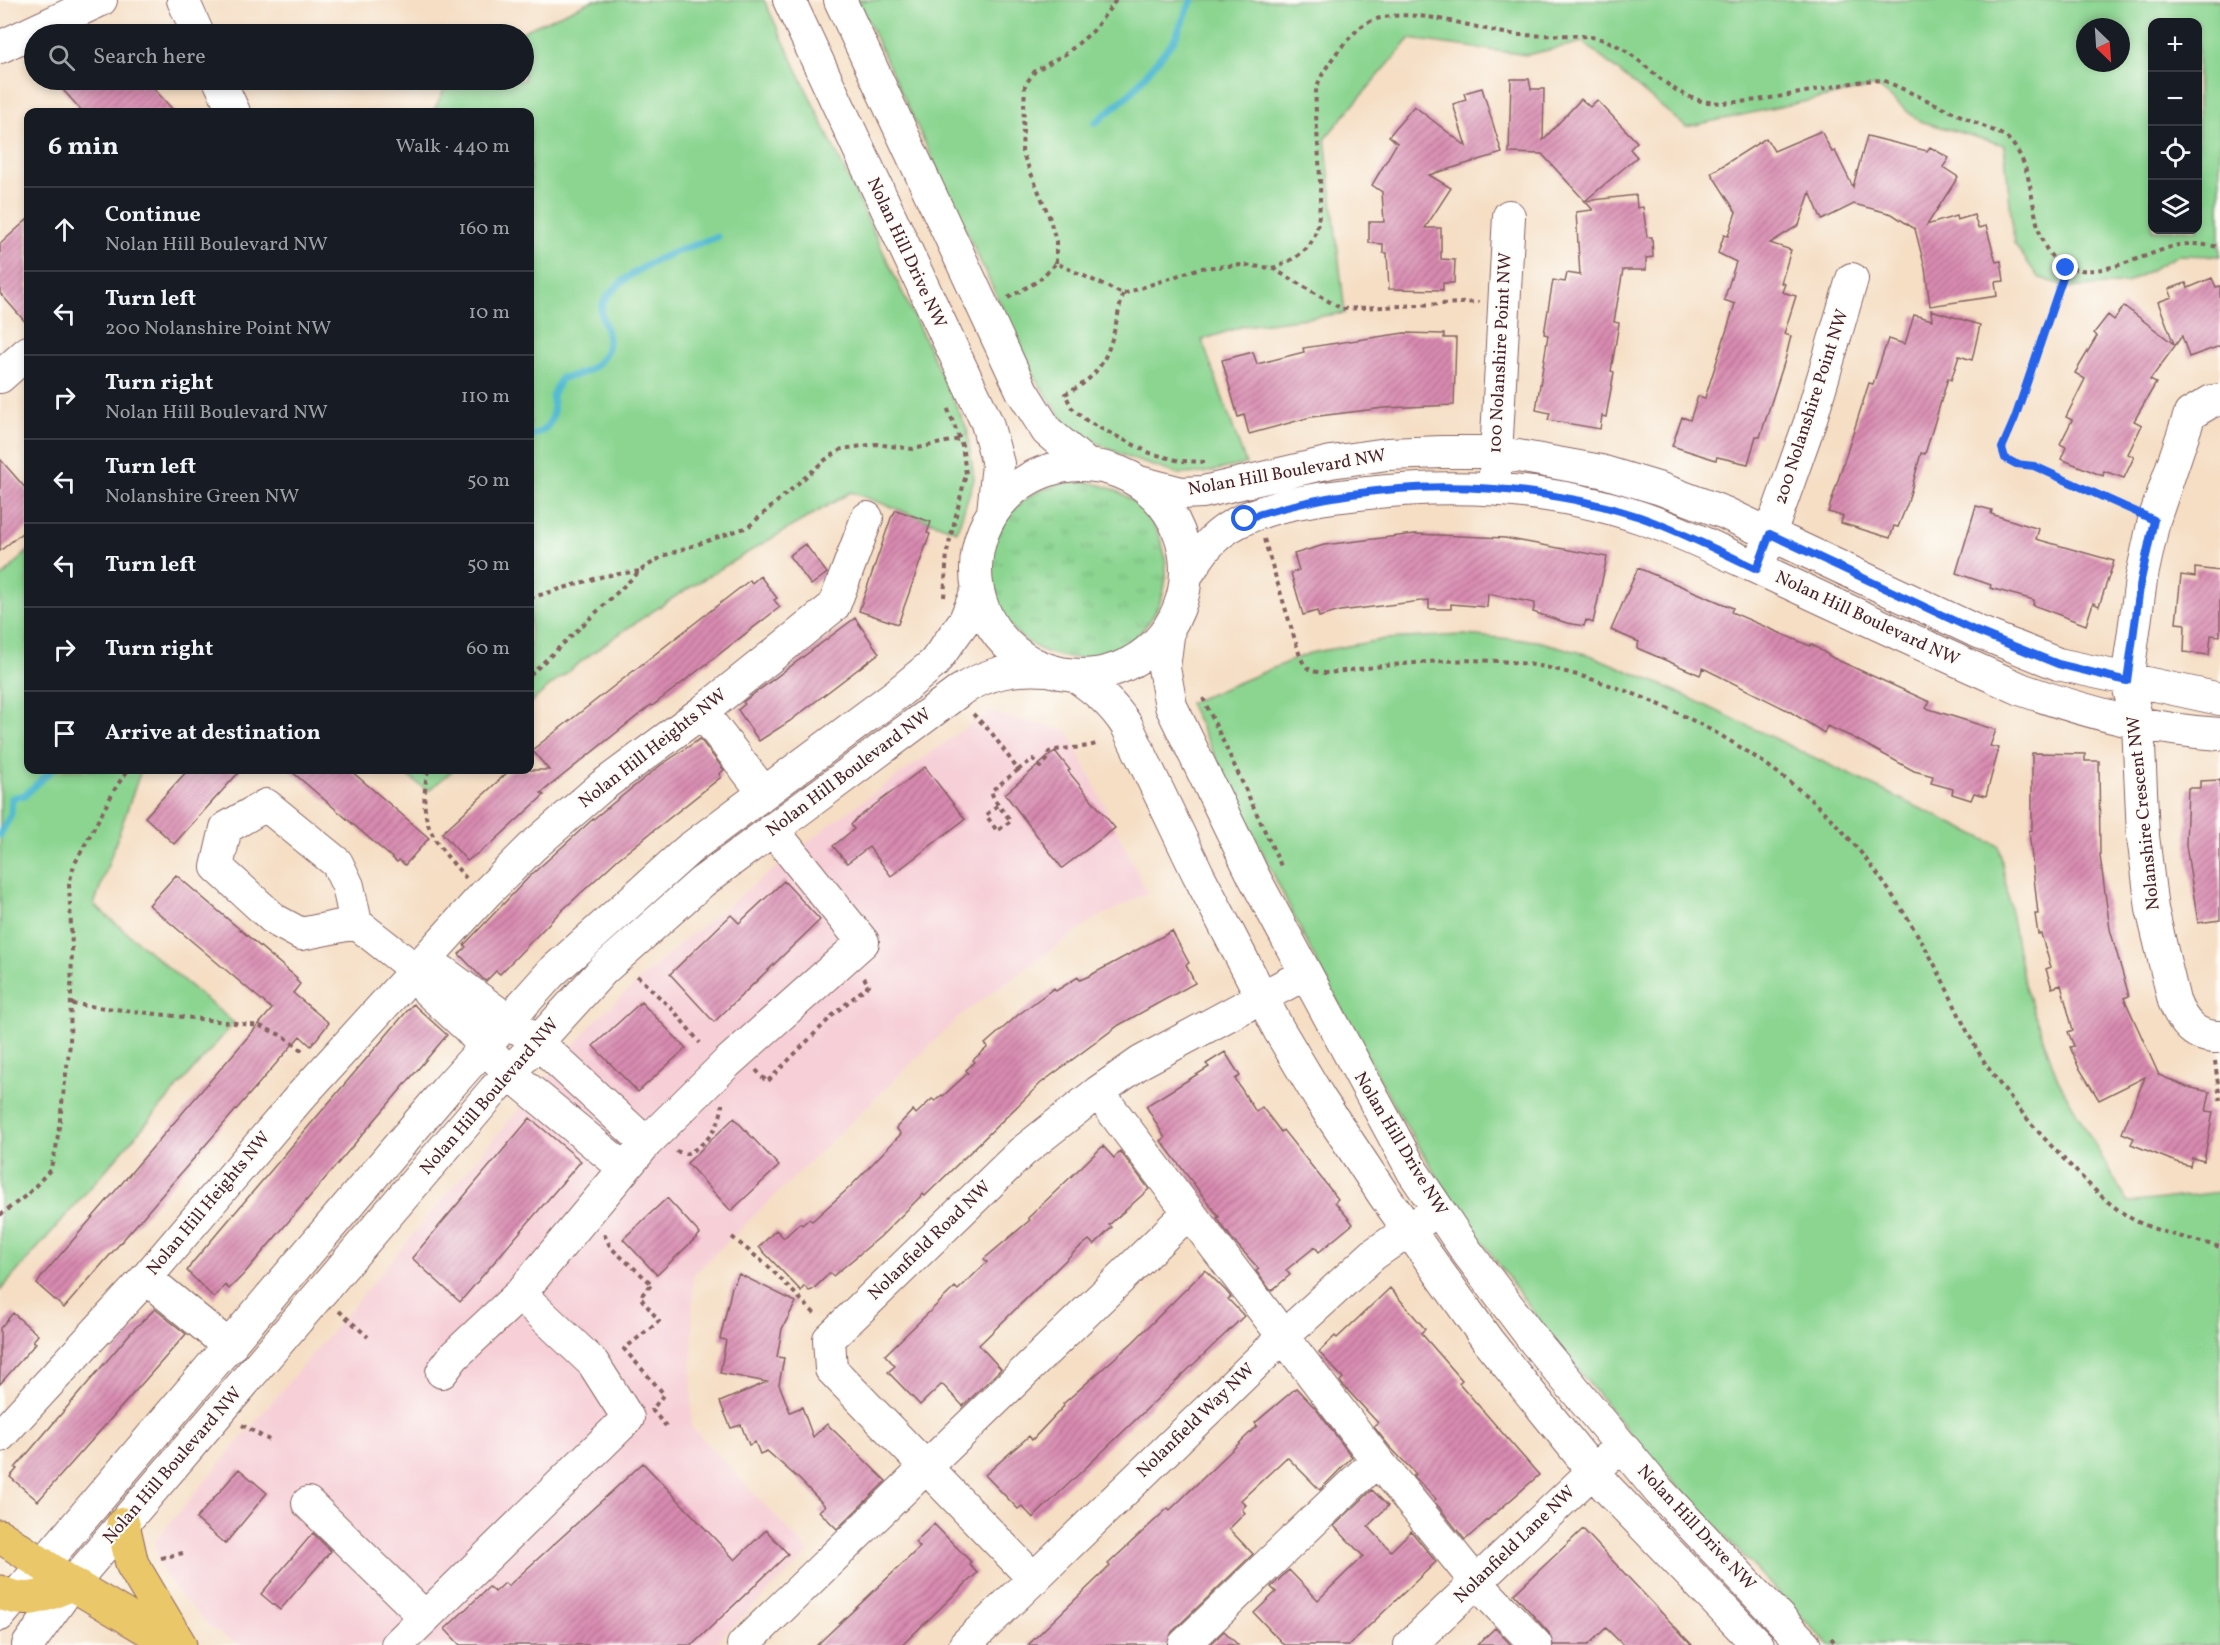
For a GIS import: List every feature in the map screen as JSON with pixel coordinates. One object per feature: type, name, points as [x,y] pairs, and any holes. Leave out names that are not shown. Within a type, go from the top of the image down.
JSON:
[{"type":"main road","points":[[123,1524],[132,1564],[180,1645]]},
{"type":"main road","points":[[0,1536],[72,1584],[174,1645]]},
{"type":"main road","points":[[4,1602],[38,1599],[72,1584]]},
{"type":"street","points":[[49,24],[101,0]]},
{"type":"street","points":[[183,0],[194,24]]},
{"type":"street","name":"Nolan Hill Drive NW","points":[[789,0],[987,423],[998,464],[993,512]]},
{"type":"street","points":[[840,0],[1032,410],[1047,431],[1087,465]]},
{"type":"street","points":[[0,47],[24,36]]},
{"type":"street","points":[[224,90],[232,108]]},
{"type":"street","name":"100 Nolanshire Point NW","points":[[1494,490],[1509,216]]},
{"type":"street","name":"200 Nolanshire Point NW","points":[[1757,569],[1810,422],[1852,279]]},
{"type":"street","points":[[0,377],[24,356]]},
{"type":"street","name":"Nolanshire Crescent NW","points":[[2215,1037],[2192,1030],[2180,1015],[2174,1001],[2152,909],[2143,836],[2133,703],[2141,580],[2154,520],[2190,414],[2212,401],[2220,400]]},
{"type":"street","name":"Nolan Hill Boulevard NW","points":[[1139,482],[1181,493],[1203,492],[1330,462],[1387,454],[1496,452],[1601,471],[1661,489],[1770,534],[1976,631],[2058,664],[2133,703],[2220,734]]},
{"type":"street","points":[[1087,465],[1114,470],[1139,482],[1160,500],[1175,523],[1184,549],[1186,576],[1181,603],[1169,628],[1151,648],[1128,664],[1102,673],[1061,672],[1023,658],[1002,640],[986,617],[977,591],[977,555],[981,537],[993,512],[1011,492],[1034,476],[1059,467],[1087,465]]},
{"type":"street","name":"Nolan Hill Boulevard NW","points":[[1186,576],[1210,542],[1223,532],[1245,519],[1284,506],[1336,496],[1413,488],[1464,487],[1494,490],[1587,504],[1640,518],[2023,690],[2080,709],[2133,703],[2220,699]]},
{"type":"street","name":"Nolan Hill Heights NW","points":[[0,1436],[146,1278],[320,1076],[485,894],[532,847],[602,786],[702,712],[834,606],[867,518]]},
{"type":"street","name":"Nolan Hill Boulevard NW","points":[[4,1602],[42,1564],[484,1048],[551,973],[689,849],[898,693],[934,663],[965,620],[977,591]]},
{"type":"street","name":"Nolan Hill Drive NW","points":[[1169,628],[1164,668],[1171,706],[1254,877],[1413,1172],[1536,1343],[1659,1491],[1816,1640]]},
{"type":"street","name":"Nolan Hill Boulevard NW","points":[[28,1645],[72,1584],[509,1073],[637,936],[702,882],[772,829],[971,684],[994,672],[1017,668],[1061,672]]},
{"type":"street","name":"Nolan Hill Drive NW","points":[[1061,672],[1100,692],[1127,726],[1198,874],[1261,996],[1320,1099],[1408,1230],[1488,1341],[1593,1471],[1680,1566],[1758,1645]]},
{"type":"street","points":[[702,712],[764,792]]},
{"type":"street","points":[[356,924],[301,934],[275,920],[217,867],[226,828],[266,804],[337,863],[348,886],[356,924],[417,970],[428,990],[467,1027],[509,1073],[624,1168]]},
{"type":"street","points":[[442,1372],[454,1356],[520,1294],[624,1168],[657,1145],[727,1063],[863,942],[772,829]]},
{"type":"street","points":[[417,970],[442,971],[507,1022],[537,1042],[657,1145]]},
{"type":"street","name":"Nolanfield Road NW","points":[[1034,1579],[831,1369],[829,1339],[1022,1152],[1098,1092],[1141,1062],[1305,974]]},
{"type":"street","points":[[1098,1092],[1377,1460],[1476,1582],[1536,1645]]},
{"type":"street","name":"Nolanfield Way NW","points":[[965,1645],[1284,1336],[1374,1254],[1438,1209]]},
{"type":"street","points":[[744,1645],[928,1469],[1189,1212]]},
{"type":"street","points":[[146,1278],[230,1347]]},
{"type":"street","points":[[397,1645],[628,1418],[593,1363],[520,1294]]},
{"type":"street","name":"Nolanfield Lane NW","points":[[1410,1645],[1621,1445]]},
{"type":"street","points":[[1184,1645],[1377,1460]]},
{"type":"street","points":[[308,1503],[424,1616]]},
{"type":"path","points":[[984,310],[1038,281],[1056,263],[1056,241],[1049,216],[1022,152],[1024,86],[1035,71],[1067,53],[1093,32],[1116,0]]},
{"type":"path","points":[[1056,263],[1123,294],[1200,268],[1243,265],[1272,268],[1287,263],[1309,248],[1316,234],[1320,198],[1316,90],[1326,68],[1363,25],[1386,17],[1416,15],[1456,20],[1510,34],[1546,38],[1590,37],[1609,42],[1636,58],[1683,96],[1704,102],[1739,101],[1863,81],[1882,81],[2005,136],[2016,146],[2024,161],[2036,224],[2045,246],[2053,258],[2066,268],[2112,268],[2176,245],[2196,244],[2220,247]]},
{"type":"path","points":[[1272,268],[1342,309],[1504,301]]},
{"type":"path","points":[[2066,268],[2015,418],[2002,448],[2005,458],[2016,464],[2034,466],[2154,520]]},
{"type":"path","points":[[1123,294],[1102,365],[1080,387],[1065,394],[1072,408],[1088,422],[1150,453],[1180,461],[1211,462]]},
{"type":"path","points":[[942,602],[950,539],[964,489],[965,460],[960,439],[945,401]]},
{"type":"path","points":[[534,671],[641,570],[663,556],[748,527],[825,460],[842,449],[876,444],[913,449],[960,439]]},
{"type":"path","points":[[1264,539],[1299,654],[1304,667],[1312,673],[1328,674],[1464,660],[1544,667],[1620,689],[1703,726],[1762,762],[1811,800],[1884,884],[1926,950],[1986,1065],[2023,1115],[2052,1148],[2103,1199],[2138,1222],[2220,1247]]},
{"type":"path","points":[[534,597],[604,576],[641,570]]},
{"type":"path","points":[[1203,698],[1284,873]]},
{"type":"path","points":[[972,713],[991,732],[1018,770]]},
{"type":"path","points":[[998,806],[986,815],[998,831],[1011,821],[998,806],[991,791],[1033,759],[1040,767],[1047,760],[1049,752],[1056,749],[1082,749],[1098,743]]},
{"type":"path","points":[[0,1215],[28,1194],[50,1170],[56,1149],[72,1004],[69,885],[74,865],[125,774]]},
{"type":"path","points":[[427,774],[423,797],[425,816],[436,844],[473,886],[485,894]]},
{"type":"path","points":[[637,976],[674,1011],[700,1043]]},
{"type":"path","points":[[72,1004],[260,1026],[285,1037],[300,1049],[314,1064],[320,1076]]},
{"type":"path","points":[[2215,1037],[2220,1100]]},
{"type":"path","points":[[657,1145],[685,1154],[692,1152],[719,1125],[722,1101]]},
{"type":"path","points":[[604,1232],[611,1248],[652,1284],[640,1297],[659,1322],[624,1349],[664,1395],[652,1410],[666,1426]]},
{"type":"path","points":[[732,1237],[769,1267],[819,1318]]},
{"type":"path","points":[[339,1311],[368,1337]]},
{"type":"path","points":[[242,1424],[269,1440]]},
{"type":"path","points":[[154,1560],[186,1552]]},
{"type":"path","points":[[1816,1640],[1837,1645]]},
{"type":"shaded area","points":[[988,712],[1068,731],[1147,893],[1095,919],[962,1014],[693,1275],[691,1427],[809,1552],[713,1645],[240,1645],[209,1626],[175,1589],[160,1566],[155,1541],[505,1126],[595,1021],[681,943],[830,825]]},
{"type":"green space","points":[[593,0],[764,0],[967,429],[974,479],[957,531],[851,492],[726,565],[645,616],[567,672],[534,700],[534,108],[435,108],[444,90],[534,90],[534,26]]},
{"type":"green space","points":[[858,0],[2220,0],[2220,256],[2178,255],[2127,283],[2071,288],[2038,277],[2014,243],[2004,145],[1919,121],[1877,86],[1686,127],[1583,42],[1527,55],[1410,39],[1325,138],[1345,313],[1243,326],[1202,340],[1246,464],[1203,473],[1178,474],[1129,458],[1070,430],[1035,378]]},
{"type":"green space","points":[[1078,482],[1095,483],[1112,488],[1140,508],[1160,536],[1165,553],[1165,587],[1160,604],[1140,632],[1112,652],[1095,657],[1078,658],[1061,657],[1044,652],[1016,632],[996,604],[991,587],[990,570],[991,553],[996,536],[1016,508],[1044,488],[1061,483]]},
{"type":"green space","points":[[24,555],[24,774],[140,774],[94,905],[234,1023],[0,1291],[0,579]]},
{"type":"green space","points":[[1463,635],[1537,641],[1590,655],[1669,688],[1999,846],[2024,984],[2058,1080],[2128,1203],[2220,1192],[2220,1645],[1828,1645],[1644,1451],[1551,1337],[1448,1194],[1393,1104],[1319,967],[1189,703],[1310,653],[1386,639]]},
{"type":"green space","points":[[405,774],[448,774],[428,791]]},
{"type":"building","points":[[1511,79],[1529,79],[1531,89],[1544,89],[1543,140],[1581,99],[1590,107],[1597,100],[1637,142],[1630,149],[1637,157],[1585,201],[1636,195],[1637,208],[1643,207],[1647,237],[1652,237],[1653,257],[1646,258],[1646,270],[1623,270],[1614,322],[1619,323],[1611,371],[1614,372],[1606,417],[1602,416],[1600,429],[1548,420],[1550,413],[1536,410],[1548,335],[1544,334],[1553,280],[1565,282],[1567,273],[1580,275],[1576,212],[1593,210],[1542,154],[1509,153]]},
{"type":"building","points":[[1482,88],[1502,153],[1429,175],[1451,188],[1425,228],[1441,228],[1441,259],[1455,260],[1454,283],[1443,283],[1443,290],[1389,289],[1387,253],[1383,253],[1383,244],[1369,243],[1369,222],[1384,222],[1382,192],[1372,185],[1397,143],[1389,136],[1414,106],[1466,146],[1453,104],[1466,100],[1464,93]]},
{"type":"building","points":[[63,90],[155,90],[171,108],[79,108]]},
{"type":"building","points":[[1821,131],[1832,152],[1835,151],[1853,187],[1867,136],[1927,151],[1930,147],[1949,158],[1943,167],[1958,177],[1927,225],[1956,216],[1957,220],[1974,215],[1978,228],[1986,226],[1996,262],[2001,261],[2004,281],[1995,282],[1997,296],[1930,306],[1925,268],[1915,229],[1892,214],[1854,204],[1822,220],[1810,192],[1799,225],[1770,243],[1791,250],[1781,283],[1785,284],[1782,292],[1796,296],[1784,334],[1791,336],[1785,360],[1760,437],[1756,436],[1748,464],[1717,457],[1716,460],[1672,446],[1682,417],[1690,420],[1698,396],[1705,398],[1735,304],[1724,300],[1736,262],[1718,253],[1724,235],[1728,236],[1736,212],[1711,173],[1766,138],[1774,151]]},
{"type":"building","points":[[24,223],[24,320],[0,293],[0,244]]},
{"type":"building","points":[[2212,278],[2216,287],[2220,286],[2220,346],[2189,357],[2182,336],[2150,380],[2156,383],[2134,421],[2142,425],[2128,454],[2134,457],[2124,478],[2104,471],[2103,476],[2061,459],[2066,447],[2060,444],[2072,420],[2066,417],[2085,379],[2075,373],[2097,336],[2094,333],[2108,315],[2114,320],[2124,306],[2174,344],[2158,302],[2172,297],[2169,289],[2186,283],[2188,288]]},
{"type":"building","points":[[1931,310],[1980,325],[1972,360],[1959,356],[1951,380],[1948,378],[1925,454],[1921,453],[1908,502],[1898,527],[1894,526],[1890,538],[1841,523],[1843,516],[1828,512],[1869,383],[1873,384],[1888,339],[1905,344],[1914,315],[1932,320]]},
{"type":"building","points":[[1404,333],[1444,334],[1444,338],[1456,338],[1454,405],[1384,408],[1311,417],[1249,434],[1244,415],[1238,417],[1222,360],[1253,352],[1257,364],[1304,352],[1303,348]]},
{"type":"building","points":[[0,459],[24,486],[24,531],[0,551]]},
{"type":"building","points":[[1976,506],[1992,510],[1991,514],[2039,529],[2036,539],[2114,561],[2099,606],[2093,603],[2086,625],[2033,605],[2034,600],[1990,588],[1991,585],[1956,573]]},
{"type":"building","points":[[896,510],[931,522],[927,533],[930,534],[898,624],[859,611],[891,518]]},
{"type":"building","points":[[1415,534],[1505,538],[1607,557],[1593,623],[1586,620],[1584,626],[1567,623],[1533,612],[1535,603],[1488,594],[1487,607],[1451,604],[1451,609],[1429,609],[1429,600],[1340,611],[1319,617],[1317,611],[1303,615],[1291,573],[1299,570],[1294,554],[1324,545]]},
{"type":"building","points":[[805,544],[827,573],[811,585],[789,556]]},
{"type":"building","points":[[1638,568],[1733,608],[1731,612],[1810,646],[1811,644],[1833,658],[1930,702],[1926,708],[1996,730],[1990,746],[1999,748],[1986,796],[1974,793],[1971,800],[1952,794],[1953,789],[1931,783],[1933,776],[1914,771],[1852,737],[1827,726],[1824,733],[1789,711],[1703,668],[1700,675],[1637,648],[1639,642],[1611,630]]},
{"type":"building","points":[[2195,568],[2220,571],[2220,636],[2211,635],[2209,655],[2184,652],[2185,624],[2176,623],[2181,575],[2195,577]]},
{"type":"building","points":[[760,576],[777,598],[774,600],[780,607],[651,705],[541,793],[544,795],[492,843],[467,861],[442,833],[506,774],[534,774],[534,770],[549,770],[534,752],[534,748],[750,580],[752,583]]},
{"type":"building","points":[[855,618],[879,653],[790,721],[759,741],[738,710],[745,704],[743,702]]},
{"type":"building","points":[[700,739],[724,770],[719,774],[721,777],[618,859],[556,916],[500,974],[496,971],[486,981],[484,980],[459,954],[466,947],[464,945],[530,876],[592,820],[661,765]]},
{"type":"building","points":[[1055,751],[1070,770],[1068,771],[1115,828],[1062,868],[1005,794]]},
{"type":"building","points":[[2032,753],[2085,754],[2085,761],[2099,761],[2100,856],[2110,929],[2129,996],[2124,998],[2159,1075],[2187,1087],[2210,1092],[2206,1111],[2213,1112],[2204,1161],[2192,1158],[2190,1166],[2176,1162],[2131,1144],[2134,1138],[2122,1133],[2145,1077],[2099,1100],[2078,1066],[2070,1047],[2074,1046],[2068,1032],[2073,1030],[2061,985],[2052,988],[2046,969],[2051,967],[2041,934],[2038,934],[2035,914],[2038,914],[2029,831],[2032,830]]},
{"type":"building","points":[[925,767],[965,819],[891,876],[869,847],[847,863],[833,846],[854,829],[851,825],[856,819]]},
{"type":"building","points":[[184,774],[237,774],[174,844],[145,817]]},
{"type":"building","points":[[295,774],[355,774],[429,838],[405,865],[399,860],[397,862]]},
{"type":"building","points":[[2220,780],[2220,920],[2198,923],[2186,845],[2188,788],[2200,788],[2200,781]]},
{"type":"building","points":[[176,875],[297,978],[300,984],[293,993],[329,1023],[311,1046],[300,1036],[64,1308],[37,1284],[42,1276],[272,1009],[149,905]]},
{"type":"building","points":[[784,881],[820,920],[714,1022],[670,974],[731,915],[739,923]]},
{"type":"building","points":[[1172,931],[1189,963],[1186,965],[1195,983],[1119,1025],[1041,1083],[925,1196],[923,1194],[880,1237],[833,1276],[830,1273],[812,1290],[809,1291],[804,1286],[801,1291],[759,1247],[776,1230],[784,1238],[800,1223],[802,1225],[809,1219],[812,1221],[850,1187],[901,1134],[896,1128],[913,1110],[916,1114],[932,1099],[935,1101],[943,1096],[968,1073],[966,1070],[975,1062],[973,1060],[988,1047],[985,1044],[1018,1015],[1054,988],[1056,991],[1078,977],[1080,980],[1089,976]]},
{"type":"building","points":[[641,1002],[686,1048],[638,1092],[593,1046]]},
{"type":"building","points":[[413,1004],[447,1035],[243,1275],[229,1289],[225,1285],[214,1298],[187,1271],[192,1263]]},
{"type":"building","points":[[1225,1052],[1240,1076],[1235,1079],[1256,1112],[1262,1107],[1281,1132],[1283,1130],[1338,1199],[1335,1202],[1353,1224],[1319,1252],[1315,1247],[1286,1270],[1290,1275],[1271,1291],[1256,1271],[1259,1269],[1232,1239],[1217,1218],[1219,1217],[1161,1141],[1165,1138],[1146,1106],[1209,1067],[1206,1064]]},
{"type":"building","points":[[530,1118],[581,1161],[460,1302],[412,1258]]},
{"type":"building","points":[[734,1118],[779,1166],[731,1211],[687,1163]]},
{"type":"building","points":[[1103,1146],[1114,1158],[1120,1151],[1149,1189],[1109,1225],[1112,1227],[1094,1245],[1089,1240],[1073,1253],[979,1345],[1001,1369],[963,1406],[942,1384],[920,1405],[888,1372],[895,1366],[885,1355],[955,1287],[958,1290],[987,1262],[984,1259],[1030,1220],[1028,1218]]},
{"type":"building","points":[[667,1198],[700,1234],[657,1275],[623,1239]]},
{"type":"building","points":[[1205,1270],[1226,1291],[1231,1297],[1228,1299],[1244,1316],[1033,1518],[1022,1506],[1018,1509],[985,1475],[1029,1436],[1032,1440],[1064,1406],[1063,1404],[1133,1342]]},
{"type":"building","points":[[739,1274],[796,1302],[782,1329],[777,1357],[784,1358],[779,1384],[790,1412],[802,1407],[813,1437],[827,1424],[886,1481],[837,1529],[819,1511],[825,1506],[800,1480],[767,1451],[760,1454],[755,1442],[749,1445],[741,1425],[731,1428],[720,1402],[767,1382],[720,1373],[726,1340],[720,1339],[732,1287]]},
{"type":"building","points":[[1390,1288],[1425,1329],[1421,1333],[1462,1380],[1459,1383],[1539,1475],[1465,1540],[1434,1501],[1436,1499],[1413,1476],[1416,1474],[1374,1427],[1378,1423],[1342,1384],[1340,1381],[1343,1378],[1319,1352]]},
{"type":"building","points":[[155,1309],[186,1334],[38,1501],[10,1477],[17,1469],[15,1468],[134,1329]]},
{"type":"building","points":[[13,1313],[38,1335],[33,1341],[36,1343],[0,1384],[0,1328]]},
{"type":"building","points":[[1296,1388],[1316,1409],[1352,1457],[1320,1490],[1287,1457],[1241,1500],[1246,1505],[1242,1509],[1245,1513],[1229,1529],[1253,1554],[1172,1632],[1167,1645],[1028,1645],[1110,1566],[1108,1564],[1168,1508],[1170,1510],[1257,1426],[1255,1423]]},
{"type":"building","points":[[643,1463],[735,1560],[766,1530],[788,1554],[692,1645],[460,1645],[445,1629],[489,1587],[495,1592],[505,1583],[508,1586]]},
{"type":"building","points":[[239,1469],[267,1493],[225,1544],[196,1519]]},
{"type":"building","points":[[1372,1490],[1388,1506],[1368,1526],[1391,1551],[1411,1531],[1436,1562],[1349,1645],[1284,1645],[1254,1613],[1276,1592],[1271,1587],[1289,1570],[1318,1600],[1363,1556],[1334,1526]]},
{"type":"building","points":[[934,1524],[971,1562],[969,1564],[977,1573],[902,1645],[817,1645],[920,1547],[915,1542]]},
{"type":"building","points":[[1583,1529],[1692,1645],[1623,1645],[1606,1628],[1588,1645],[1553,1645],[1549,1633],[1514,1594]]},
{"type":"building","points":[[313,1533],[331,1551],[280,1610],[261,1594]]},
{"type":"building","points":[[1495,1628],[1511,1645],[1477,1645]]},
{"type":"building","points":[[1224,1631],[1238,1645],[1210,1645]]},
{"type":"waterway","points":[[1095,123],[1130,94],[1174,40],[1192,0]]},
{"type":"waterway","points":[[534,435],[543,430],[553,416],[552,396],[561,378],[584,372],[603,357],[608,335],[601,312],[602,305],[612,291],[635,272],[648,265],[675,252],[717,237]]},
{"type":"waterway","points":[[0,835],[11,814],[12,798],[25,795],[48,774]]},
{"type":"route","points":[[1245,519],[1284,506],[1336,496],[1413,488],[1464,487],[1536,495],[1587,504],[1640,518],[1757,569],[1770,534],[1976,631],[2058,664],[2127,681],[2141,580],[2154,520],[2034,466],[2016,464],[2005,458],[2002,448],[2015,418],[2066,268]]}]
